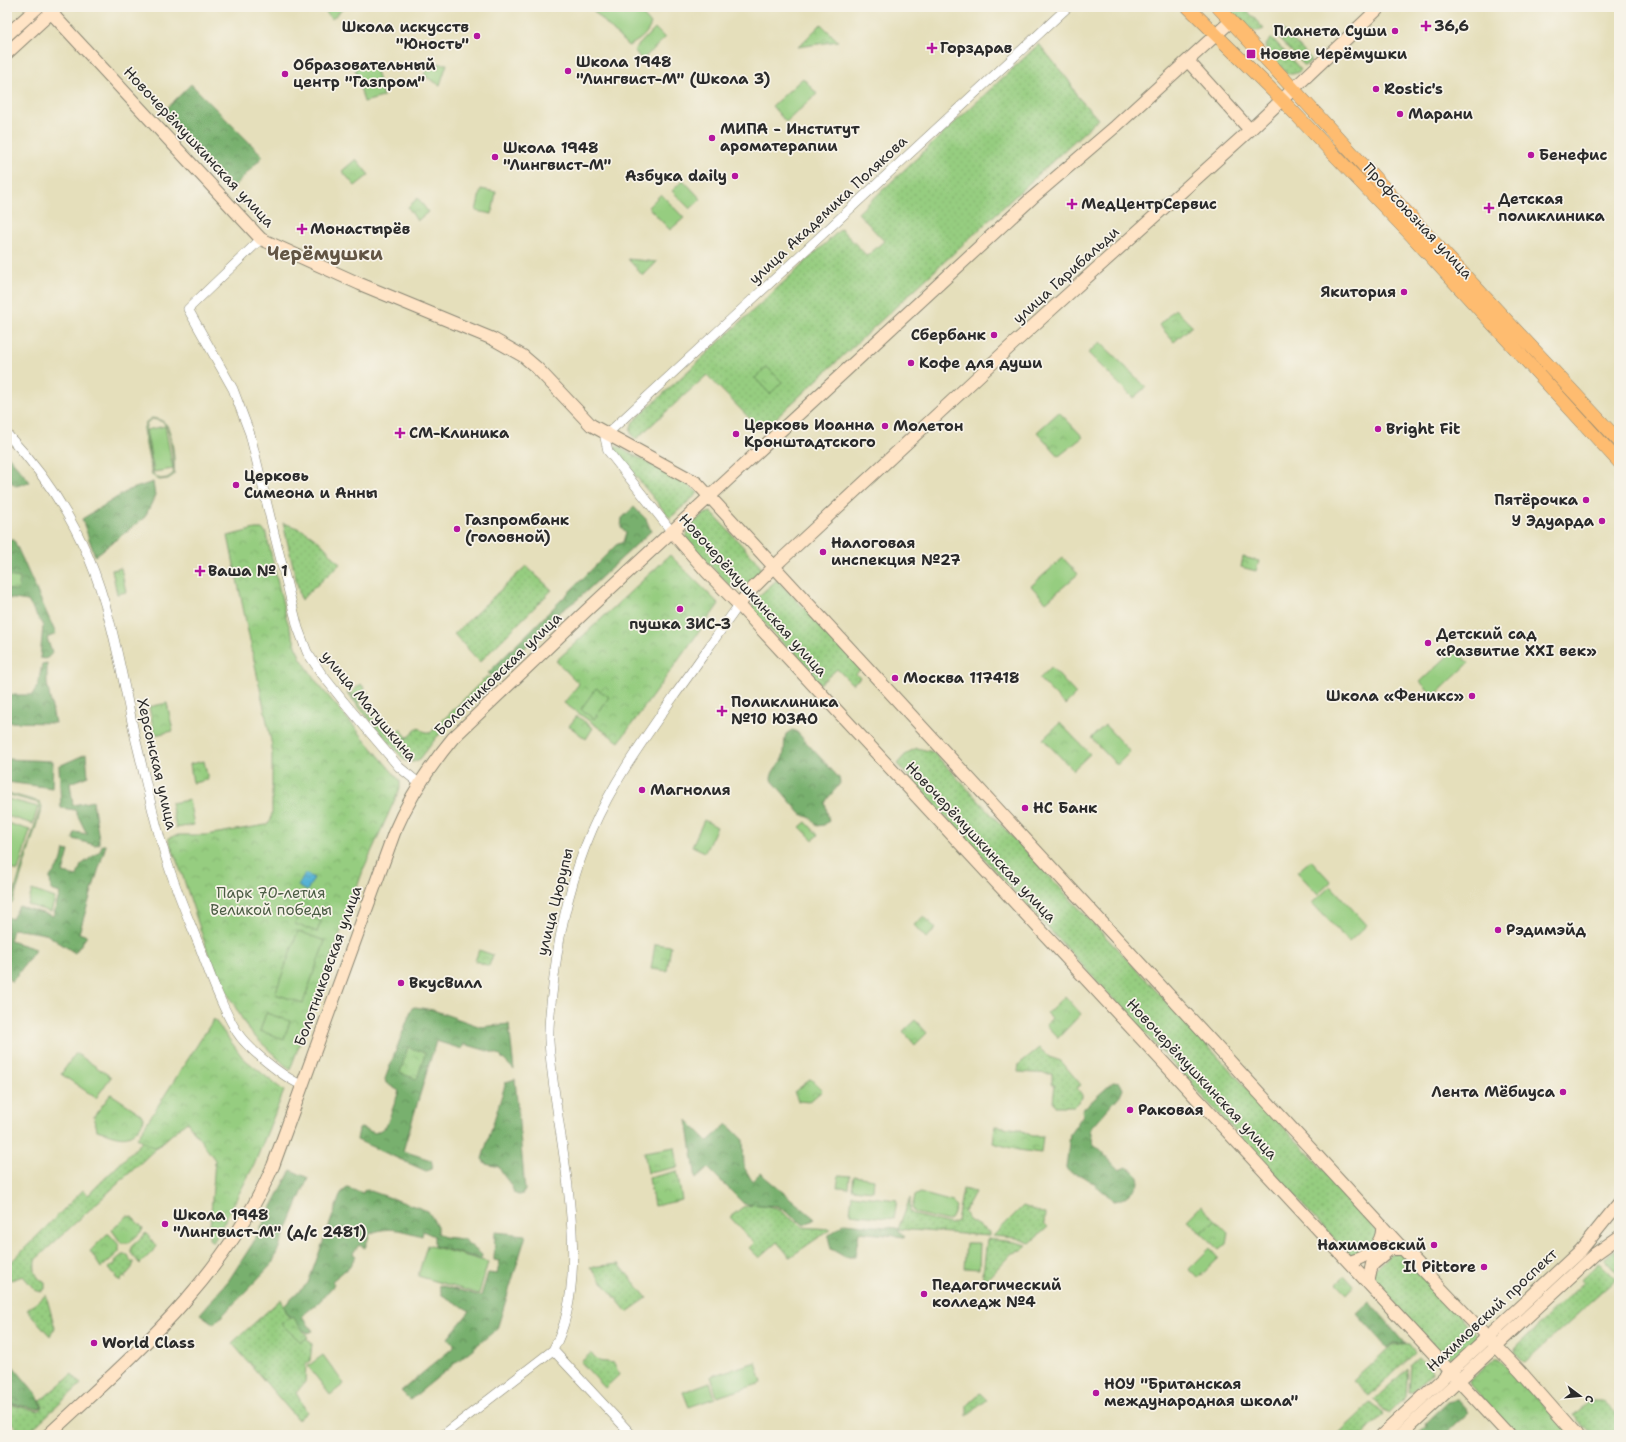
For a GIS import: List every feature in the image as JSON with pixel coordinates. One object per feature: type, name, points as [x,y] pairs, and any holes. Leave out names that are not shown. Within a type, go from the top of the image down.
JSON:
[{"type":"main road","name":"Профсоюзная улица","points":[[1188,7],[1282,100],[1411,235],[1619,462]]},
{"type":"main road","name":"Профсоюзная улица","points":[[1218,7],[1619,441]]},
{"type":"street","points":[[7,35],[38,7]]},
{"type":"street","name":"улица Академика Полякова","points":[[607,434],[1068,7]]},
{"type":"street","name":"улица Гарибальди","points":[[773,568],[1013,344],[1250,130],[1380,7]]},
{"type":"street","points":[[7,53],[53,9]]},
{"type":"street","name":"Новочерёмушкинская улица","points":[[53,9],[261,239],[360,284],[493,339],[529,362],[591,425],[692,480],[1403,1249],[1491,1341],[1576,1435]]},
{"type":"street","points":[[672,532],[1032,198],[1188,61],[1231,21]]},
{"type":"street","points":[[1188,61],[1250,130]]},
{"type":"street","name":"улица Матушкина","points":[[261,239],[188,309],[232,389],[250,434],[298,628],[307,652],[330,685],[399,766],[420,784]]},
{"type":"street","name":"Херсонская улица","points":[[7,434],[20,448],[72,522],[88,557],[102,597],[123,674],[136,738],[162,847],[213,982],[241,1038],[280,1074],[302,1085]]},
{"type":"street","name":"Новочерёмушкинская улица","points":[[607,434],[605,438],[608,451],[672,532],[707,572],[1350,1262],[1509,1435]]},
{"type":"street","name":"Болотниковская улица","points":[[48,1435],[169,1320],[222,1257],[264,1187],[401,817],[443,749],[464,727],[672,532]]},
{"type":"street","name":"улица Цюрупы","points":[[553,1350],[562,1333],[568,1312],[571,1291],[572,1248],[549,1041],[557,951],[574,882],[592,831],[615,787],[652,728],[739,605],[773,568]]},
{"type":"street","name":"Нахимовский проспект","points":[[1382,1435],[1454,1376],[1491,1341],[1581,1250],[1619,1203]]},
{"type":"street","points":[[1350,1262],[1365,1256],[1379,1242],[1382,1235],[1382,1226]]},
{"type":"street","points":[[1596,1232],[1595,1237],[1598,1244],[1608,1245]]},
{"type":"street","name":"Нахимовский проспект","points":[[1491,1341],[1619,1237]]},
{"type":"street","points":[[1368,1283],[1372,1264],[1390,1249],[1403,1249]]},
{"type":"street","points":[[443,1435],[553,1350],[632,1435]]},
{"type":"street","name":"Нахимовский проспект","points":[[1400,1435],[1454,1376]]},
{"type":"green space","points":[[321,7],[345,7],[332,19]]},
{"type":"green space","points":[[590,7],[636,7],[651,24],[642,37],[628,46]]},
{"type":"green space","points":[[1225,7],[1244,7],[1264,29],[1252,31],[1247,29],[1237,21]]},
{"type":"green space","points":[[821,24],[838,41],[798,47]]},
{"type":"green space","points":[[655,28],[665,38],[642,60],[634,50]]},
{"type":"green space","points":[[1282,29],[1312,60],[1305,66],[1276,35]]},
{"type":"green space","points":[[1272,38],[1301,70],[1294,74],[1286,73],[1267,52],[1265,46]]},
{"type":"green space","points":[[1039,44],[1069,81],[1077,96],[1098,119],[762,431],[707,375],[636,439],[632,436],[631,427],[633,422],[841,229],[867,256],[884,241],[858,213]]},
{"type":"green space","points":[[374,63],[383,97],[364,102],[355,68]]},
{"type":"green space","points":[[429,63],[447,64],[440,85],[424,76]]},
{"type":"green space","points":[[803,78],[817,94],[786,122],[772,106]]},
{"type":"green space","points":[[191,84],[263,156],[233,188],[163,112]]},
{"type":"green space","points":[[356,159],[369,175],[355,186],[342,171]]},
{"type":"green space","points":[[683,180],[701,199],[690,209],[672,191]]},
{"type":"green space","points":[[481,189],[496,192],[492,214],[476,211]]},
{"type":"green space","points":[[661,194],[684,218],[670,230],[648,207]]},
{"type":"green space","points":[[418,198],[428,212],[417,221],[408,207]]},
{"type":"green space","points":[[628,259],[657,262],[643,276]]},
{"type":"green space","points":[[1175,309],[1192,326],[1174,342],[1159,325]]},
{"type":"green space","points":[[1100,342],[1146,387],[1133,398],[1088,353]]},
{"type":"green space","points":[[767,367],[782,382],[770,394],[755,378]]},
{"type":"green space","points":[[1059,412],[1083,437],[1059,456],[1037,432]]},
{"type":"green space","points":[[152,418],[158,419],[166,424],[168,428],[173,449],[174,475],[168,479],[159,480],[152,475],[143,430],[146,422]],"holes":[[[152,419],[165,424],[168,430],[173,458],[173,474],[167,478],[160,479],[153,474],[145,430],[147,423]]]},
{"type":"green space","points":[[165,426],[173,469],[154,472],[146,430]]},
{"type":"green space","points":[[615,445],[689,485],[698,493],[670,518],[615,451]]},
{"type":"green space","points":[[7,455],[30,482],[16,486],[7,479]]},
{"type":"green space","points":[[153,482],[155,496],[145,517],[95,556],[82,519],[129,490]]},
{"type":"green space","points":[[634,507],[646,519],[651,531],[578,599],[560,612],[495,678],[488,673],[616,545],[623,542],[626,532],[621,528],[622,518]]},
{"type":"green space","points":[[711,512],[760,565],[761,573],[747,586],[735,588],[730,586],[687,541],[688,532],[693,523],[706,513]]},
{"type":"green space","points":[[283,523],[294,526],[316,539],[340,564],[301,600]]},
{"type":"green space","name":"Парк 70-летия Великой победы","points":[[255,529],[262,529],[266,533],[286,617],[300,657],[318,684],[400,781],[400,788],[364,868],[290,1070],[249,1031],[213,968],[183,877],[168,838],[178,835],[206,835],[266,825],[270,821],[272,813],[272,746],[228,536]]},
{"type":"green space","points":[[7,539],[14,540],[56,634],[47,638],[52,653],[45,659],[40,658],[43,626],[28,601],[7,598]]},
{"type":"green space","points":[[670,555],[719,604],[619,742],[564,703],[579,684],[556,661]]},
{"type":"green space","points":[[1243,557],[1259,561],[1256,571],[1241,567]]},
{"type":"green space","points":[[1063,558],[1078,574],[1046,602],[1031,586]]},
{"type":"green space","points":[[526,566],[552,590],[480,662],[454,634]]},
{"type":"green space","points":[[121,568],[126,592],[117,594],[112,570]]},
{"type":"green space","points":[[7,576],[20,578],[18,591],[7,589]]},
{"type":"green space","points":[[777,580],[862,668],[856,674],[860,678],[852,684],[837,669],[820,684],[752,610],[754,600]]},
{"type":"green space","points":[[1455,649],[1469,663],[1434,696],[1420,682]]},
{"type":"green space","points":[[47,663],[47,683],[55,723],[7,722],[7,695],[32,695],[38,685],[42,664]]},
{"type":"green space","points":[[1051,667],[1076,694],[1065,705],[1039,679]]},
{"type":"green space","points":[[487,676],[494,680],[436,738],[420,759],[413,762],[405,761],[347,693],[348,692],[399,745],[419,727],[423,731],[430,733]]},
{"type":"green space","points":[[361,684],[369,694],[359,703],[351,693]]},
{"type":"green space","points":[[596,688],[609,697],[594,719],[581,709]]},
{"type":"green space","points":[[167,703],[173,731],[155,735],[149,707]]},
{"type":"green space","points":[[577,716],[593,728],[586,739],[569,726]]},
{"type":"green space","points":[[1060,723],[1090,754],[1073,770],[1043,739]]},
{"type":"green space","points":[[1105,725],[1130,752],[1117,765],[1091,738]]},
{"type":"green space","points":[[400,729],[407,737],[400,744],[392,736]]},
{"type":"green space","points":[[792,730],[796,731],[839,778],[840,783],[825,803],[829,821],[824,825],[817,826],[811,818],[801,814],[771,779],[775,768],[783,756],[786,734]]},
{"type":"green space","points":[[917,748],[933,752],[1377,1227],[1376,1239],[1360,1254],[1348,1254],[897,764],[907,753]]},
{"type":"green space","points":[[86,754],[88,776],[70,783],[73,805],[93,801],[99,839],[99,844],[95,845],[73,839],[75,832],[87,834],[75,810],[61,808],[59,766]]},
{"type":"green space","points":[[7,759],[53,761],[52,788],[7,782]]},
{"type":"green space","points":[[204,761],[208,780],[193,783],[190,764]]},
{"type":"green space","points":[[8,793],[40,802],[42,807],[13,902],[8,904],[7,901],[12,899],[40,808],[38,803],[9,795],[7,796]]},
{"type":"green space","points":[[8,799],[38,807],[33,824],[7,816]]},
{"type":"green space","points":[[189,800],[194,825],[176,828],[171,803]]},
{"type":"green space","points":[[704,820],[717,827],[705,852],[692,846]]},
{"type":"green space","points":[[806,822],[818,835],[813,840],[800,827]]},
{"type":"green space","points":[[7,823],[30,830],[18,871],[7,868]]},
{"type":"green space","points":[[102,845],[106,845],[79,933],[87,936],[75,953],[46,934],[13,929],[10,941],[36,949],[12,982],[7,977],[7,917],[12,919],[19,906],[53,916],[60,893],[51,890],[50,877],[61,863],[64,850],[69,851],[63,873],[77,876],[81,865],[100,851]]},
{"type":"green space","points":[[1311,860],[1331,882],[1318,894],[1297,872]]},
{"type":"green space","points":[[1331,886],[1367,925],[1349,942],[1312,903]]},
{"type":"green space","points":[[32,890],[55,898],[51,912],[28,905]]},
{"type":"green space","points":[[299,913],[321,921],[317,932],[295,924]]},
{"type":"green space","points":[[924,916],[936,929],[926,938],[914,925]]},
{"type":"green space","points":[[298,931],[325,941],[303,1003],[275,994]]},
{"type":"green space","points":[[655,944],[671,946],[667,971],[651,969]]},
{"type":"green space","points":[[479,950],[493,955],[489,966],[475,961]]},
{"type":"green space","points":[[1065,996],[1081,1014],[1058,1038],[1046,1025],[1052,1018],[1047,1013]]},
{"type":"green space","points":[[415,1007],[433,1010],[481,1027],[509,1024],[514,1070],[498,1054],[464,1044],[462,1049],[436,1041],[403,1151],[431,1160],[433,1167],[426,1171],[357,1140],[359,1129],[361,1128],[375,1133],[386,1127],[399,1091],[386,1083],[385,1079],[412,1008]]},
{"type":"green space","points":[[266,1013],[290,1021],[284,1039],[260,1031]]},
{"type":"green space","points":[[214,1019],[243,1058],[284,1091],[254,1165],[213,1243],[209,1239],[215,1160],[187,1122],[155,1148],[137,1138]]},
{"type":"green space","points":[[915,1020],[927,1033],[915,1045],[903,1031]]},
{"type":"green space","points":[[408,1047],[425,1053],[417,1079],[400,1073]]},
{"type":"green space","points":[[1039,1048],[1049,1057],[1061,1061],[1081,1085],[1077,1088],[1082,1095],[1082,1098],[1074,1106],[1055,1106],[1053,1102],[1055,1084],[1052,1084],[1052,1074],[1018,1072],[1019,1064]]},
{"type":"green space","points":[[76,1053],[111,1077],[96,1098],[61,1074]]},
{"type":"green space","points":[[515,1079],[525,1190],[519,1195],[514,1193],[499,1167],[486,1164],[482,1159],[506,1082]]},
{"type":"green space","points":[[811,1079],[822,1091],[809,1102],[798,1101],[794,1092]]},
{"type":"green space","points":[[1113,1082],[1120,1083],[1123,1089],[1121,1094],[1090,1129],[1093,1143],[1119,1170],[1126,1167],[1137,1175],[1139,1183],[1131,1192],[1118,1201],[1114,1201],[1091,1182],[1066,1168],[1070,1134],[1083,1115],[1082,1110]]},
{"type":"green space","points":[[111,1094],[141,1114],[144,1120],[139,1128],[129,1136],[124,1137],[112,1135],[97,1130],[94,1116]]},
{"type":"green space","points":[[687,1120],[708,1141],[727,1124],[743,1140],[744,1167],[752,1181],[760,1173],[815,1219],[804,1225],[778,1206],[744,1204],[708,1168],[696,1179]]},
{"type":"green space","points":[[995,1126],[1019,1129],[1032,1136],[1043,1136],[1041,1153],[1018,1150],[993,1143]]},
{"type":"green space","points":[[175,1131],[35,1260],[36,1273],[45,1283],[45,1289],[41,1292],[35,1290],[23,1276],[11,1280],[7,1276],[7,1266],[83,1190],[88,1195],[150,1134]]},
{"type":"green space","points":[[675,1147],[678,1167],[648,1173],[644,1152]]},
{"type":"green space","points":[[291,1170],[308,1178],[272,1264],[214,1324],[200,1314],[229,1280],[253,1243]]},
{"type":"green space","points":[[677,1171],[682,1200],[654,1206],[649,1178]]},
{"type":"green space","points":[[839,1175],[850,1176],[849,1188],[837,1187]]},
{"type":"green space","points":[[854,1176],[874,1179],[873,1191],[852,1189]]},
{"type":"green space","points":[[347,1188],[363,1193],[365,1189],[428,1211],[437,1226],[437,1233],[444,1237],[463,1239],[482,1255],[481,1259],[434,1246],[434,1236],[423,1231],[422,1236],[389,1229],[377,1231],[370,1234],[365,1248],[359,1245],[353,1253],[356,1256],[349,1267],[332,1281],[334,1285],[319,1302],[302,1316],[313,1331],[308,1333],[299,1328],[293,1322],[284,1306],[308,1283],[341,1193]]},
{"type":"green space","points":[[963,1189],[975,1192],[964,1212],[969,1220],[989,1232],[989,1236],[898,1229],[910,1198],[910,1211],[914,1215],[950,1224],[957,1221]]},
{"type":"green space","points":[[920,1193],[953,1202],[956,1207],[952,1218],[948,1221],[915,1213],[912,1208],[915,1196]]},
{"type":"green space","points":[[852,1195],[897,1200],[894,1219],[850,1214]]},
{"type":"green space","points":[[756,1204],[777,1208],[802,1227],[831,1229],[790,1257],[777,1242],[759,1258],[749,1248],[754,1243],[730,1217],[743,1207]]},
{"type":"green space","points":[[1023,1206],[1045,1214],[1044,1223],[1048,1227],[1030,1243],[1016,1238],[993,1236]]},
{"type":"green space","points":[[1201,1206],[1215,1220],[1201,1233],[1187,1220]]},
{"type":"green space","points":[[127,1216],[132,1217],[143,1228],[142,1231],[129,1243],[121,1243],[112,1230]]},
{"type":"green space","points":[[1215,1220],[1228,1233],[1226,1244],[1219,1250],[1201,1233]]},
{"type":"green space","points":[[845,1223],[897,1228],[905,1237],[859,1232],[855,1257],[845,1257],[831,1249],[828,1236]]},
{"type":"green space","points":[[495,1232],[526,1235],[497,1329],[410,1400],[401,1391],[455,1346],[448,1338],[470,1311],[442,1295],[439,1285],[481,1296],[488,1273],[497,1274],[500,1261],[494,1260]]},
{"type":"green space","points":[[146,1233],[157,1247],[140,1264],[131,1253],[131,1247]]},
{"type":"green space","points":[[107,1234],[109,1234],[119,1245],[119,1252],[101,1268],[90,1251]]},
{"type":"green space","points":[[987,1239],[1027,1245],[1021,1251],[1012,1253],[982,1284]]},
{"type":"green space","points":[[966,1243],[980,1243],[979,1269],[964,1268]]},
{"type":"green space","points":[[427,1245],[488,1262],[479,1294],[418,1276]]},
{"type":"green space","points":[[1210,1248],[1219,1258],[1198,1278],[1189,1269]]},
{"type":"green space","points":[[1619,1248],[1619,1274],[1605,1259]]},
{"type":"green space","points":[[1400,1252],[1476,1334],[1476,1338],[1458,1354],[1445,1357],[1373,1280],[1374,1270],[1390,1254]]},
{"type":"green space","points":[[122,1255],[128,1255],[131,1262],[134,1262],[132,1268],[125,1276],[126,1277],[123,1277],[120,1282],[115,1277],[116,1275],[108,1268],[116,1263],[115,1261]]},
{"type":"green space","points":[[1599,1262],[1616,1279],[1525,1362],[1514,1352],[1516,1347],[1584,1282],[1582,1280]]},
{"type":"green space","points":[[619,1264],[647,1298],[627,1312],[590,1267]]},
{"type":"green space","points":[[1345,1276],[1354,1286],[1347,1294],[1337,1284]]},
{"type":"green space","points":[[46,1295],[55,1328],[50,1336],[27,1310]]},
{"type":"green space","points":[[281,1299],[288,1316],[312,1344],[310,1361],[306,1364],[305,1382],[296,1393],[307,1412],[298,1420],[232,1343]]},
{"type":"green space","points":[[1370,1302],[1406,1344],[1393,1343],[1387,1348],[1357,1314]]},
{"type":"green space","points":[[292,1316],[308,1337],[301,1342],[281,1324]]},
{"type":"green space","points":[[1393,1344],[1409,1345],[1415,1353],[1369,1396],[1353,1381]]},
{"type":"green space","points":[[591,1353],[599,1361],[614,1363],[619,1375],[605,1388],[581,1362]]},
{"type":"green space","points":[[323,1355],[344,1384],[330,1395],[308,1366]]},
{"type":"green space","points":[[1419,1357],[1431,1369],[1432,1373],[1412,1392],[1409,1392],[1411,1364]]},
{"type":"green space","points":[[1495,1358],[1500,1358],[1572,1435],[1515,1435],[1471,1386],[1470,1381]]},
{"type":"green space","points":[[7,1359],[37,1395],[42,1407],[38,1409],[7,1403]]},
{"type":"green space","points":[[756,1362],[762,1383],[717,1397],[711,1376]]},
{"type":"green space","points":[[1408,1368],[1406,1396],[1389,1413],[1387,1411],[1386,1412],[1374,1400]]},
{"type":"green space","points":[[72,1374],[81,1384],[29,1432],[22,1435],[7,1417],[7,1404],[39,1411],[43,1407],[40,1401]]},
{"type":"green space","points":[[710,1382],[715,1398],[689,1407],[683,1392]]},
{"type":"green space","points":[[980,1393],[987,1400],[967,1415],[967,1405]]},
{"type":"green space","points":[[1458,1400],[1469,1412],[1444,1435],[1416,1435],[1448,1402]]},
{"type":"green space","points":[[1589,1400],[1603,1400],[1619,1416],[1619,1435],[1592,1435],[1573,1415]]},
{"type":"green space","points":[[1371,1403],[1384,1414],[1363,1435],[1337,1435]]},
{"type":"water","points":[[305,873],[314,878],[307,891],[298,886]]},
{"type":"place","name":"36,6","points":[[1426,26]]},
{"type":"place","name":"Планета Суши","points":[[1395,31]]},
{"type":"place","name":"Школа искусств \"Юность\"","points":[[477,36]]},
{"type":"place","name":"Горздрав","points":[[932,48]]},
{"type":"place","name":"Новые Черёмушки","points":[[1251,54]]},
{"type":"place","name":"Школа 1948 \"Лингвист-М\" (Школа 3)","points":[[568,71]]},
{"type":"place","name":"Образовательный центр \"Газпром\"","points":[[285,74]]},
{"type":"place","name":"Rostic's","points":[[1376,89]]},
{"type":"place","name":"Марани","points":[[1400,114]]},
{"type":"place","name":"МИПА - Институт ароматерапии","points":[[712,138]]},
{"type":"place","name":"Бенефис","points":[[1531,155]]},
{"type":"place","name":"Школа 1948 \"Лингвист-М\"","points":[[495,157]]},
{"type":"place","name":"Азбука daily","points":[[735,176]]},
{"type":"place","name":"МедЦентрСервис","points":[[1072,204]]},
{"type":"place","name":"Детская поликлиника","points":[[1489,208]]},
{"type":"place","name":"Монастырёв","points":[[302,229]]},
{"type":"place","name":"Якитория","points":[[1404,292]]},
{"type":"place","name":"Сбербанк","points":[[994,335]]},
{"type":"place","name":"Кофе для души","points":[[911,363]]},
{"type":"place","name":"Молетон","points":[[885,426]]},
{"type":"place","name":"Bright Fit","points":[[1378,429]]},
{"type":"place","name":"СМ-Клиника","points":[[400,433]]},
{"type":"place","name":"Церковь Иоанна Кронштадтского","points":[[736,434]]},
{"type":"place","name":"Церковь Симеона и Анны","points":[[236,485]]},
{"type":"place","name":"Пятёрочка","points":[[1586,500]]},
{"type":"place","name":"У Эдуарда","points":[[1602,521]]},
{"type":"place","name":"Газпромбанк (головной)","points":[[457,529]]},
{"type":"place","name":"Налоговая инспекция №27","points":[[823,552]]},
{"type":"place","name":"Ваша № 1","points":[[200,571]]},
{"type":"place","name":"пушка ЗИС-3","points":[[680,609]]},
{"type":"place","name":"Детский сад «Развитие XXI век»","points":[[1428,643]]},
{"type":"place","name":"Москва 117418","points":[[895,678]]},
{"type":"place","name":"Школа «Феникс»","points":[[1472,696]]},
{"type":"place","name":"Поликлиника №10 ЮЗАО","points":[[722,711]]},
{"type":"place","name":"Магнолия","points":[[642,790]]},
{"type":"place","name":"НС Банк","points":[[1025,808]]},
{"type":"place","name":"Рэдимэйд","points":[[1498,930]]},
{"type":"place","name":"ВкусВилл","points":[[401,983]]},
{"type":"place","name":"Лента Мёбиуса","points":[[1563,1092]]},
{"type":"place","name":"Раковая","points":[[1130,1110]]},
{"type":"place","name":"Школа 1948 \"Лингвист-М\" (д/с 2481)","points":[[165,1224]]},
{"type":"place","name":"Нахимовский","points":[[1434,1245]]},
{"type":"place","name":"Il Pittore","points":[[1484,1267]]},
{"type":"place","name":"Педагогический колледж №4","points":[[924,1294]]},
{"type":"place","name":"World Class","points":[[94,1343]]},
{"type":"place","name":"НОУ \"Британская международная школа\"","points":[[1096,1393]]},
{"type":"district","name":"Черёмушки","points":[[325,253]]}]
